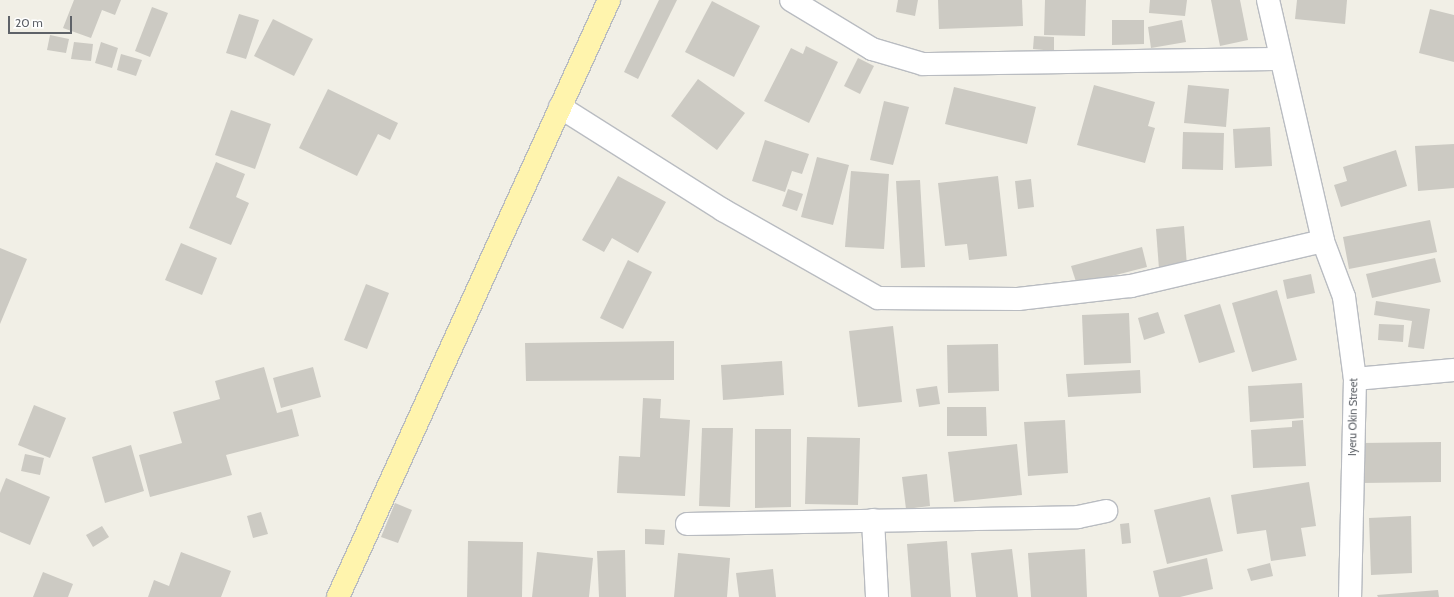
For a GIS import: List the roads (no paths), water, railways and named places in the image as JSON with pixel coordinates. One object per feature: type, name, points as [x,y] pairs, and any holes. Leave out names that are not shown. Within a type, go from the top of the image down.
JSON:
[{"type":"main road","points":[[338,597],[609,0]]},
{"type":"street","points":[[791,0],[872,49],[923,64],[1280,59]]},
{"type":"street","name":"Iyeru Okin Street","points":[[1268,0],[1280,59],[1323,241],[1344,297],[1355,379],[1350,597]]},
{"type":"street","points":[[560,107],[723,210],[878,298],[1018,299],[1131,286],[1323,241]]},
{"type":"street","points":[[1355,379],[1454,370]]},
{"type":"street","points":[[687,524],[1078,517],[1106,511]]},
{"type":"street","points":[[873,520],[877,597]]}]
